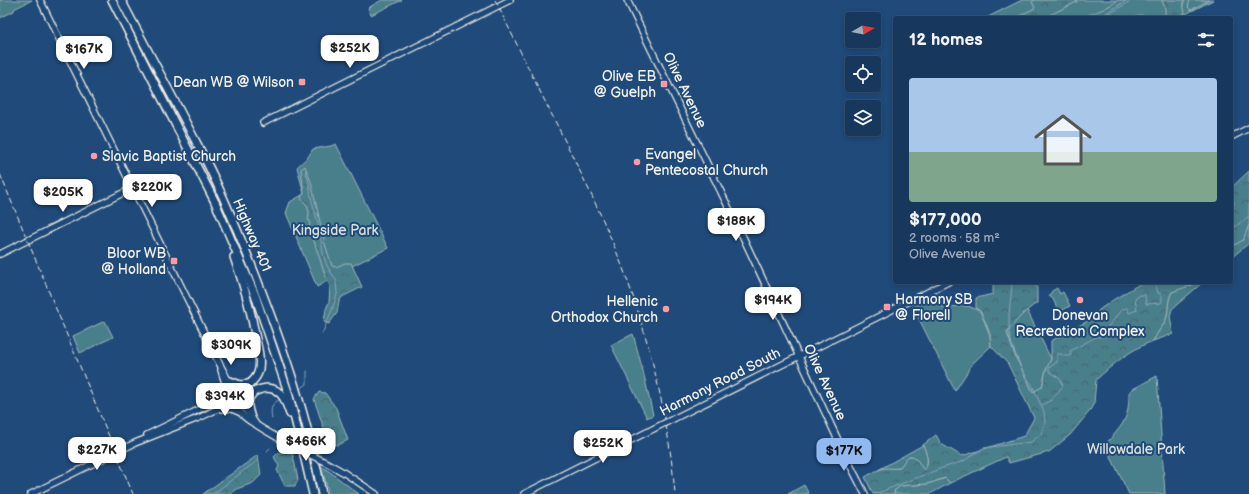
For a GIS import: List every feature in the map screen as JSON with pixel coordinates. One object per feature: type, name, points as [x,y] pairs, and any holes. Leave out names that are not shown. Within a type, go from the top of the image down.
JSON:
[{"type":"highway","name":"Highway 401","points":[[112,0],[215,202],[255,295],[286,385],[313,494]]},
{"type":"highway","name":"Highway 401","points":[[121,0],[198,145],[237,229],[279,334],[297,391],[323,494]]},
{"type":"highway","points":[[215,202],[249,303],[259,358],[258,373],[251,383],[234,397]]},
{"type":"highway","points":[[230,381],[240,385],[251,383]]},
{"type":"highway","points":[[234,397],[268,387],[275,389],[283,396],[299,434]]},
{"type":"highway","points":[[251,418],[247,404],[250,396],[256,390]]},
{"type":"main road","points":[[40,0],[217,359],[230,381],[240,413]]},
{"type":"main road","points":[[263,123],[510,0]]},
{"type":"main road","name":"Olive Avenue","points":[[627,0],[741,233],[845,455],[865,494]]},
{"type":"main road","points":[[1233,136],[1249,128]]},
{"type":"main road","points":[[0,254],[133,188]]},
{"type":"main road","name":"Harmony Road South","points":[[524,494],[944,284]]},
{"type":"main road","points":[[217,359],[225,383],[234,397],[256,424]]},
{"type":"main road","points":[[213,411],[234,397]]},
{"type":"main road","points":[[135,442],[137,439],[234,397]]},
{"type":"main road","points":[[31,494],[135,442],[213,411],[227,408],[240,413],[247,420],[256,424],[272,435],[327,462],[376,494]]},
{"type":"main road","points":[[359,483],[368,494]]},
{"type":"green space","points":[[0,0],[32,0],[0,18]]},
{"type":"green space","points":[[382,0],[402,0],[371,15],[368,8]]},
{"type":"green space","points":[[1022,0],[1213,0],[1182,16],[990,16]]},
{"type":"green space","points":[[1035,0],[1076,0],[1077,2],[1047,16],[1019,16],[1035,8],[1032,2]]},
{"type":"green space","points":[[1118,0],[1127,0],[1102,16],[1087,16],[1087,15],[1111,5]]},
{"type":"green space","points":[[1162,0],[1185,0],[1183,4],[1185,13],[1180,16],[1165,16],[1165,9]]},
{"type":"green space","points":[[1190,0],[1209,0],[1191,10],[1188,7]]},
{"type":"green space","name":"Kingside Park","points":[[336,144],[388,248],[352,266],[317,287],[286,213],[290,202],[304,194],[297,167],[308,157],[313,149]]},
{"type":"green space","points":[[305,166],[311,182],[325,244],[332,266],[336,267],[345,263],[351,263],[362,287],[342,297],[339,302],[337,313],[329,324],[324,322],[326,309],[329,302],[330,286],[314,241],[309,233],[310,221],[308,220],[309,213],[307,205],[301,199],[302,195],[304,194],[301,169]]},
{"type":"green space","points":[[1249,171],[1249,225],[1243,240],[1233,246],[1234,204],[1233,186]]},
{"type":"green space","points":[[1249,225],[1249,243],[1233,256],[1234,246]]},
{"type":"green space","points":[[993,284],[1037,284],[1037,303],[1021,316],[1007,333],[1015,356],[1033,392],[1042,387],[1046,370],[1051,359],[1051,341],[1095,317],[1099,310],[1140,284],[1194,284],[1172,292],[1169,298],[1166,319],[1153,341],[1137,348],[1109,368],[1096,380],[1094,403],[1089,412],[1070,435],[1049,452],[1009,463],[1006,457],[950,483],[945,478],[927,484],[900,486],[894,491],[895,494],[873,494],[865,477],[882,469],[898,468],[909,456],[913,456],[917,459],[924,470],[928,461],[923,445],[936,435],[941,444],[962,456],[1024,436],[1034,418],[1008,364],[991,346],[990,335],[986,323],[980,311],[976,308],[976,298],[993,294]]},
{"type":"green space","points":[[1201,284],[1172,309],[1170,316],[1173,334],[1153,341],[1166,319],[1169,298],[1172,291]]},
{"type":"green space","points":[[1057,288],[1060,294],[1063,292],[1070,306],[1059,312],[1053,299],[1049,296],[1052,291]]},
{"type":"green space","points":[[939,294],[942,307],[968,306],[980,311],[990,335],[991,346],[973,363],[955,391],[913,307]]},
{"type":"green space","points":[[1027,310],[1051,359],[1046,370],[1042,387],[1033,392],[1015,356],[1007,333]]},
{"type":"green space","points":[[105,321],[113,337],[80,353],[73,336]]},
{"type":"green space","points":[[633,334],[653,415],[647,418],[611,345]]},
{"type":"green space","name":"Willowdale Park","points":[[1157,376],[1165,494],[1129,494],[1105,445],[1120,427],[1126,416],[1128,410],[1129,393],[1131,390]]},
{"type":"green space","points":[[319,392],[325,393],[336,408],[348,440],[338,445],[329,444],[314,399]]},
{"type":"green space","points":[[923,445],[927,464],[923,470],[914,457],[909,456],[899,467],[878,470]]},
{"type":"green space","points":[[287,450],[293,455],[298,480],[295,486],[285,486],[277,470],[279,466],[274,457],[279,452]]},
{"type":"green space","points":[[258,455],[261,475],[253,483],[234,490],[232,494],[203,494]]},
{"type":"green space","points":[[321,466],[330,472],[359,494],[329,494]]},
{"type":"green space","points":[[946,478],[950,483],[930,494],[895,494],[894,491],[900,486],[927,484]]},
{"type":"green space","points":[[804,485],[809,494],[788,494]]},
{"type":"waterway","points":[[1106,16],[1132,0]]},
{"type":"waterway","points":[[305,170],[319,227],[323,253],[327,266],[336,280],[337,294],[322,334]]},
{"type":"waterway","points":[[1233,228],[1249,216]]},
{"type":"waterway","points":[[875,494],[964,461],[983,448],[1031,442],[1041,434],[1045,423],[1044,412],[1032,385],[1022,370],[1009,333],[1012,284]]},
{"type":"waterway","points":[[1042,405],[1051,400],[1063,386],[1060,379],[1049,371],[1049,368],[1057,362],[1057,354],[1071,356],[1070,351],[1096,337],[1101,337],[1105,334],[1107,328],[1121,310],[1127,308],[1129,313],[1137,310],[1135,299],[1140,295],[1145,295],[1146,304],[1161,303],[1162,295],[1158,293],[1155,284]]},
{"type":"waterway","points":[[300,389],[307,384],[307,371]]},
{"type":"waterway","points":[[272,419],[272,406],[275,402],[281,399]]},
{"type":"waterway","points":[[267,451],[270,448]]},
{"type":"waterway","points":[[213,494],[258,460]]},
{"type":"railway","points":[[495,0],[594,200],[612,240],[628,282],[645,334],[664,413],[675,494]]},
{"type":"railway","points":[[0,174],[133,494]]},
{"type":"place","name":"Dean WB @ Wilson","points":[[302,82]]},
{"type":"place","name":"Olive EB @ Guelph","points":[[664,84]]},
{"type":"place","name":"Slavic Baptist Church","points":[[94,156]]},
{"type":"place","name":"Evangel Pentecostal Church","points":[[637,162]]},
{"type":"place","name":"Bloor WB @ Holland","points":[[174,261]]},
{"type":"place","name":"Donevan Recreation Complex","points":[[1080,300]]},
{"type":"place","name":"Harmony SB @ Florell","points":[[887,307]]},
{"type":"place","name":"Hellenic Orthodox Church","points":[[666,309]]}]
